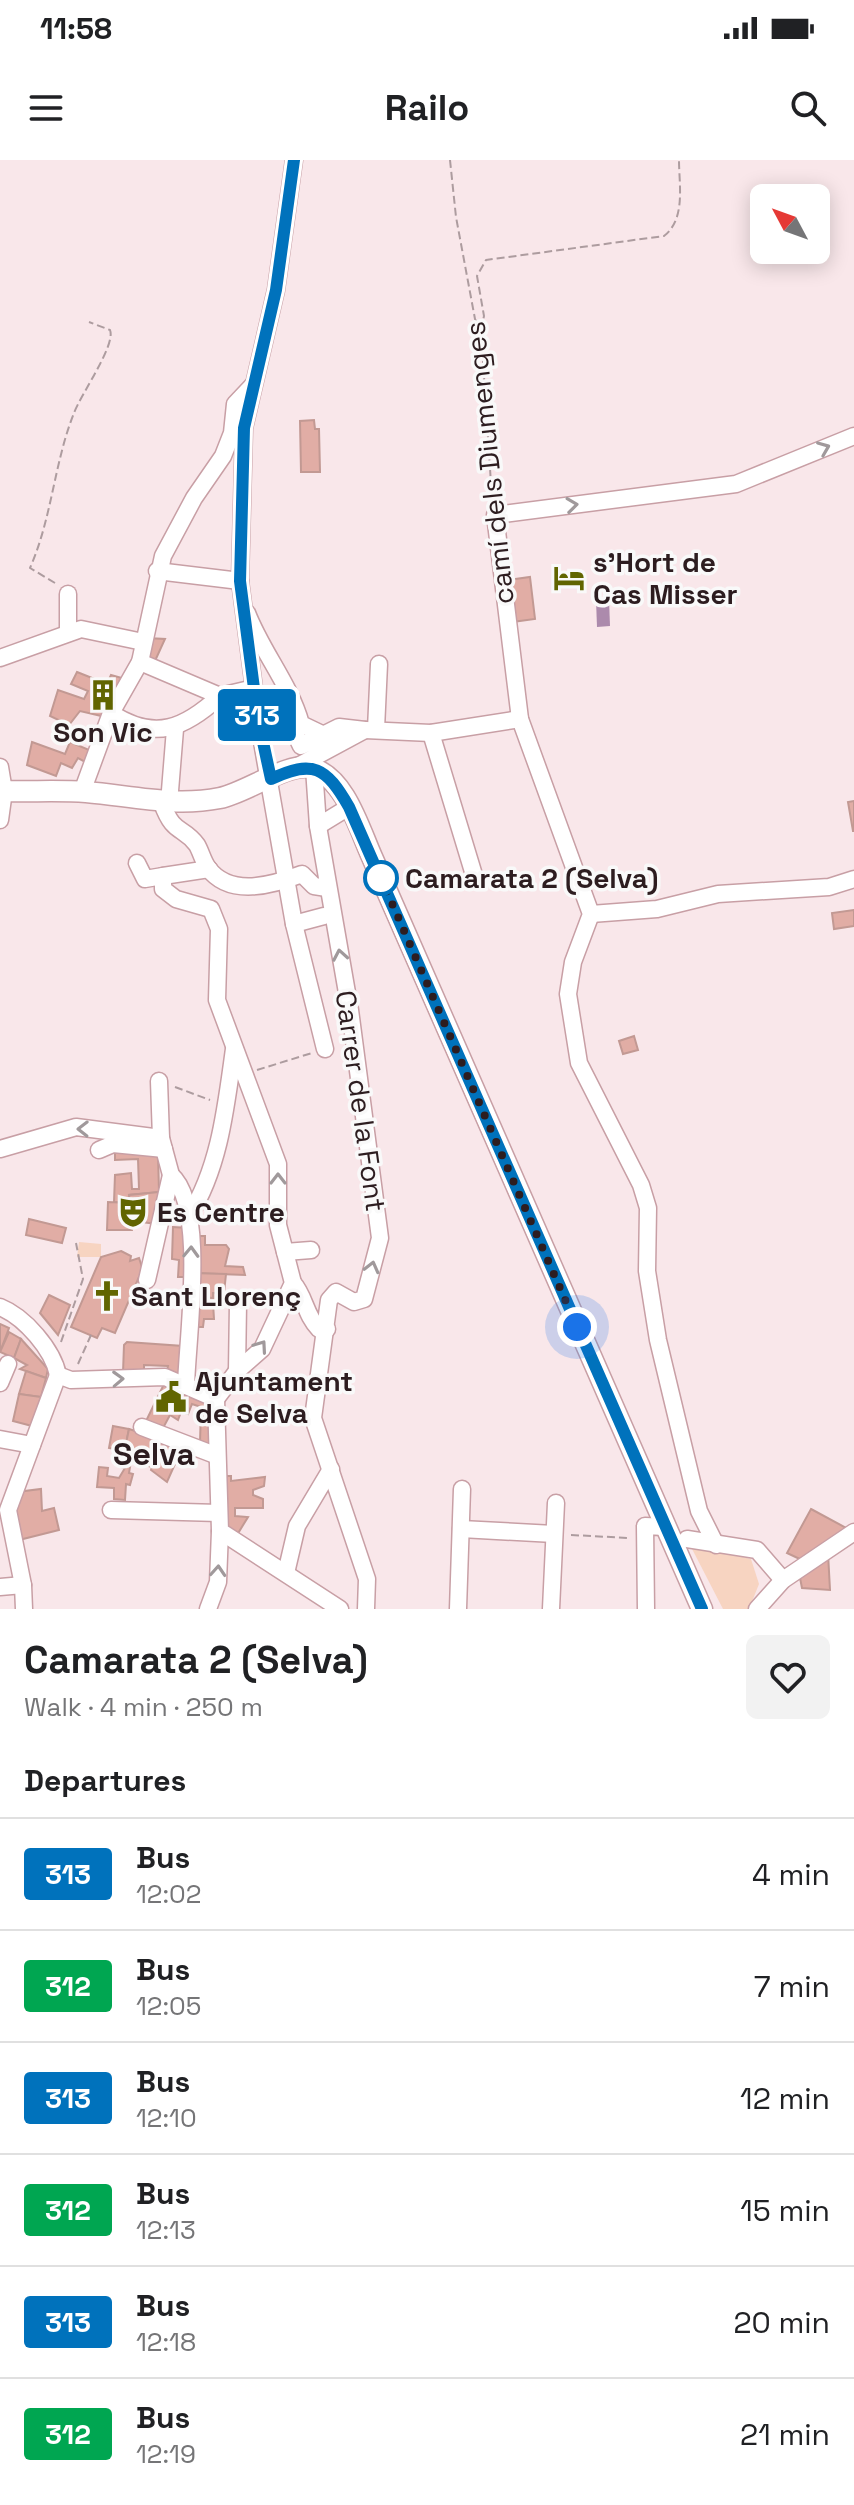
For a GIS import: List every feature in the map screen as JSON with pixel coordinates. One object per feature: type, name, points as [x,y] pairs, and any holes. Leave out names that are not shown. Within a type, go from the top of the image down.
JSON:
[{"type":"main road","points":[[2,791],[82,792],[166,803],[219,799],[306,767],[330,779],[349,807],[702,1609]]},
{"type":"street","points":[[294,160],[276,290],[244,428],[240,581],[258,719],[271,779],[294,924],[325,1049]]},
{"type":"street","points":[[82,792],[111,713],[140,662],[157,571],[194,498],[223,456],[232,433],[235,404],[252,386]]},
{"type":"street","points":[[495,515],[736,484],[854,436]]},
{"type":"street","name":"camí dels Diumenges","points":[[495,515],[520,719],[591,914]]},
{"type":"street","points":[[157,571],[240,581]]},
{"type":"street","points":[[68,594],[68,633]]},
{"type":"street","points":[[243,602],[279,678],[294,696],[301,724],[324,735]]},
{"type":"street","points":[[0,658],[81,629],[143,642]]},
{"type":"street","points":[[140,662],[220,696]]},
{"type":"street","points":[[371,730],[379,664]]},
{"type":"street","points":[[111,713],[126,723],[175,729],[192,720],[220,696],[254,688]]},
{"type":"street","points":[[258,719],[293,729],[301,746],[339,727],[431,733],[520,719]]},
{"type":"street","points":[[175,729],[166,803],[170,824],[195,843],[209,869],[229,884],[260,887],[302,874],[314,886],[327,888]]},
{"type":"street","points":[[306,767],[371,730]]},
{"type":"street","points":[[431,733],[474,875]]},
{"type":"street","points":[[0,767],[0,820]]},
{"type":"street","name":"Carrer de la Font","points":[[306,767],[350,1010],[380,1238],[364,1299],[354,1302],[336,1292],[329,1300],[327,1329]]},
{"type":"street","points":[[318,826],[349,807]]},
{"type":"street","points":[[137,863],[145,879],[209,869]]},
{"type":"street","points":[[163,876],[163,889],[211,909],[219,929],[217,1000],[278,1164],[278,1225],[293,1283],[300,1291],[311,1321],[319,1329],[327,1329],[313,1418],[367,1579],[366,1609]]},
{"type":"street","points":[[716,1545],[699,1511],[658,1340],[647,1271],[648,1208],[641,1185],[579,1063],[568,994],[573,962],[591,914],[657,909],[718,894],[829,887],[854,879]]},
{"type":"street","points":[[294,924],[324,916]]},
{"type":"street","points":[[189,1216],[206,1189],[226,1106],[234,1046]]},
{"type":"street","points":[[147,1280],[171,1175],[162,1143],[159,1081]]},
{"type":"street","points":[[0,1149],[76,1127],[162,1143]]},
{"type":"street","points":[[99,1150],[113,1144],[162,1143]]},
{"type":"street","points":[[171,1175],[181,1184],[189,1216],[191,1250],[186,1386]]},
{"type":"street","points":[[285,1252],[311,1250]]},
{"type":"street","points":[[208,1609],[218,1582],[220,1531],[215,1455],[216,1399],[237,1371],[262,1349],[293,1283]]},
{"type":"street","points":[[237,1371],[238,1303]]},
{"type":"street","points":[[0,1307],[29,1329],[61,1371],[165,1377],[216,1399]]},
{"type":"street","points":[[0,1383],[8,1364]]},
{"type":"street","points":[[24,1609],[23,1585],[8,1510],[61,1371]]},
{"type":"street","points":[[142,1427],[215,1455]]},
{"type":"street","points":[[0,1439],[32,1445]]},
{"type":"street","points":[[286,1573],[297,1526],[331,1469]]},
{"type":"street","points":[[458,1609],[462,1489]]},
{"type":"street","points":[[551,1609],[556,1503]]},
{"type":"street","points":[[111,1510],[219,1513]]},
{"type":"street","points":[[646,1609],[645,1526],[665,1527]]},
{"type":"street","points":[[461,1529],[554,1534]]},
{"type":"street","points":[[220,1531],[340,1609]]},
{"type":"street","points":[[757,1609],[783,1580],[854,1532]]},
{"type":"street","points":[[687,1539],[757,1550],[783,1580]]},
{"type":"street","points":[[0,1587],[23,1585]]},
{"type":"path","name":"camí dels Diumenges","points":[[450,160],[458,231],[475,319],[481,331],[495,515]]},
{"type":"path","points":[[481,331],[484,316],[477,276],[486,260],[664,236],[674,228],[679,210],[679,160]]},
{"type":"path","points":[[68,594],[30,568],[43,539],[73,414],[93,372],[111,345],[110,330],[89,322]]},
{"type":"path","points":[[244,1073],[325,1049]]},
{"type":"path","points":[[159,1081],[226,1106]]},
{"type":"path","points":[[61,1371],[83,1279],[76,1243]]},
{"type":"path","points":[[61,1371],[91,1335]]},
{"type":"path","points":[[554,1534],[645,1539]]},
{"type":"shaded area","points":[[609,599],[610,626],[597,627],[596,600]]},
{"type":"shaded area","points":[[79,1242],[101,1244],[101,1257],[77,1257]]},
{"type":"shaded area","points":[[690,1545],[751,1559],[759,1584],[749,1609],[723,1609]]},
{"type":"building","points":[[314,420],[315,429],[319,429],[320,472],[301,472],[300,421]]},
{"type":"building","points":[[530,577],[535,619],[512,622],[508,580]]},
{"type":"building","points":[[147,638],[165,639],[155,661],[144,653]]},
{"type":"building","name":"Son Vic","points":[[77,672],[107,684],[111,675],[129,680],[106,717],[80,711],[69,725],[50,716],[58,690],[84,699],[88,691],[71,684]]},
{"type":"building","points":[[32,742],[65,754],[70,742],[94,752],[89,764],[78,758],[72,768],[61,763],[56,776],[27,765]]},
{"type":"building","points":[[854,801],[854,831],[853,831],[848,802]]},
{"type":"building","points":[[854,910],[854,926],[834,929],[832,913]]},
{"type":"building","points":[[634,1036],[638,1050],[623,1054],[619,1041]]},
{"type":"building","points":[[115,1153],[158,1153],[159,1192],[129,1195],[130,1203],[114,1202],[115,1175],[131,1173],[132,1189],[139,1189],[138,1159],[115,1160]]},
{"type":"building","name":"Es Centre","points":[[159,1192],[157,1224],[134,1221],[132,1230],[107,1230],[108,1202],[130,1203],[129,1195]]},
{"type":"building","points":[[29,1219],[66,1228],[62,1243],[26,1235]]},
{"type":"building","points":[[173,1227],[188,1228],[187,1277],[178,1277],[179,1260],[172,1259]]},
{"type":"building","points":[[193,1236],[205,1236],[205,1245],[226,1245],[229,1249],[225,1266],[243,1267],[245,1275],[192,1273]]},
{"type":"building","name":"Sant Llorenç","points":[[121,1251],[131,1256],[130,1261],[139,1258],[145,1276],[139,1277],[115,1333],[102,1328],[97,1338],[71,1327],[101,1257]]},
{"type":"building","points":[[192,1273],[226,1274],[224,1293],[213,1293],[213,1298],[192,1297]]},
{"type":"building","points":[[213,1293],[228,1293],[232,1303],[213,1303],[214,1319],[204,1319],[203,1327],[192,1327],[192,1297],[213,1298]]},
{"type":"building","points":[[49,1295],[70,1305],[58,1335],[40,1313]]},
{"type":"building","points":[[0,1324],[9,1328],[0,1352]]},
{"type":"building","points":[[9,1332],[21,1339],[14,1358],[0,1352]]},
{"type":"building","points":[[21,1339],[48,1369],[46,1378],[20,1369],[27,1365],[14,1358]]},
{"type":"building","points":[[127,1342],[183,1346],[179,1377],[167,1371],[168,1366],[144,1365],[144,1372],[123,1373],[124,1345]]},
{"type":"building","points":[[26,1371],[46,1378],[41,1397],[19,1394]]},
{"type":"building","points":[[165,1382],[210,1402],[209,1446],[200,1443],[201,1407],[192,1404],[188,1414],[181,1412],[178,1420],[170,1415],[162,1430],[146,1421]]},
{"type":"building","points":[[19,1394],[41,1397],[32,1426],[13,1421]]},
{"type":"building","points":[[113,1426],[129,1429],[123,1459],[117,1457],[119,1450],[109,1448]]},
{"type":"building","points":[[129,1429],[183,1446],[167,1482],[151,1470],[152,1467],[131,1461],[129,1473],[133,1474],[130,1485],[126,1484],[125,1500],[114,1499],[114,1488],[97,1487],[99,1467],[108,1468],[107,1476],[119,1478],[125,1468],[121,1467]]},
{"type":"building","points":[[220,1476],[231,1476],[231,1481],[265,1477],[264,1486],[253,1490],[253,1495],[263,1499],[263,1508],[235,1508],[235,1516],[248,1517],[237,1535],[222,1524]]},
{"type":"building","points":[[41,1489],[42,1511],[54,1508],[59,1530],[19,1540],[11,1510],[17,1492]]},
{"type":"building","points":[[811,1509],[850,1530],[804,1561],[787,1553]]},
{"type":"building","points":[[828,1553],[830,1590],[802,1588],[799,1573]]},
{"type":"bus line","name":"313","points":[[294,160],[270,323],[244,428],[240,581],[258,719],[271,779],[298,766],[314,768],[330,779],[349,807],[702,1609]]},
{"type":"place","name":"s’Hort de Cas Misser","points":[[569,578]]},
{"type":"place","name":"Son Vic","points":[[103,695]]},
{"type":"place","name":"Camarata 2 (Selva)","points":[[381,878]]},
{"type":"place","name":"Es Centre","points":[[133,1212]]},
{"type":"place","name":"Sant Llorenç","points":[[107,1296]]},
{"type":"place","name":"Ajuntament de Selva","points":[[171,1397]]},
{"type":"district","name":"Selva","points":[[154,1454]]},
{"type":"route","points":[[381,878],[577,1327]]}]
